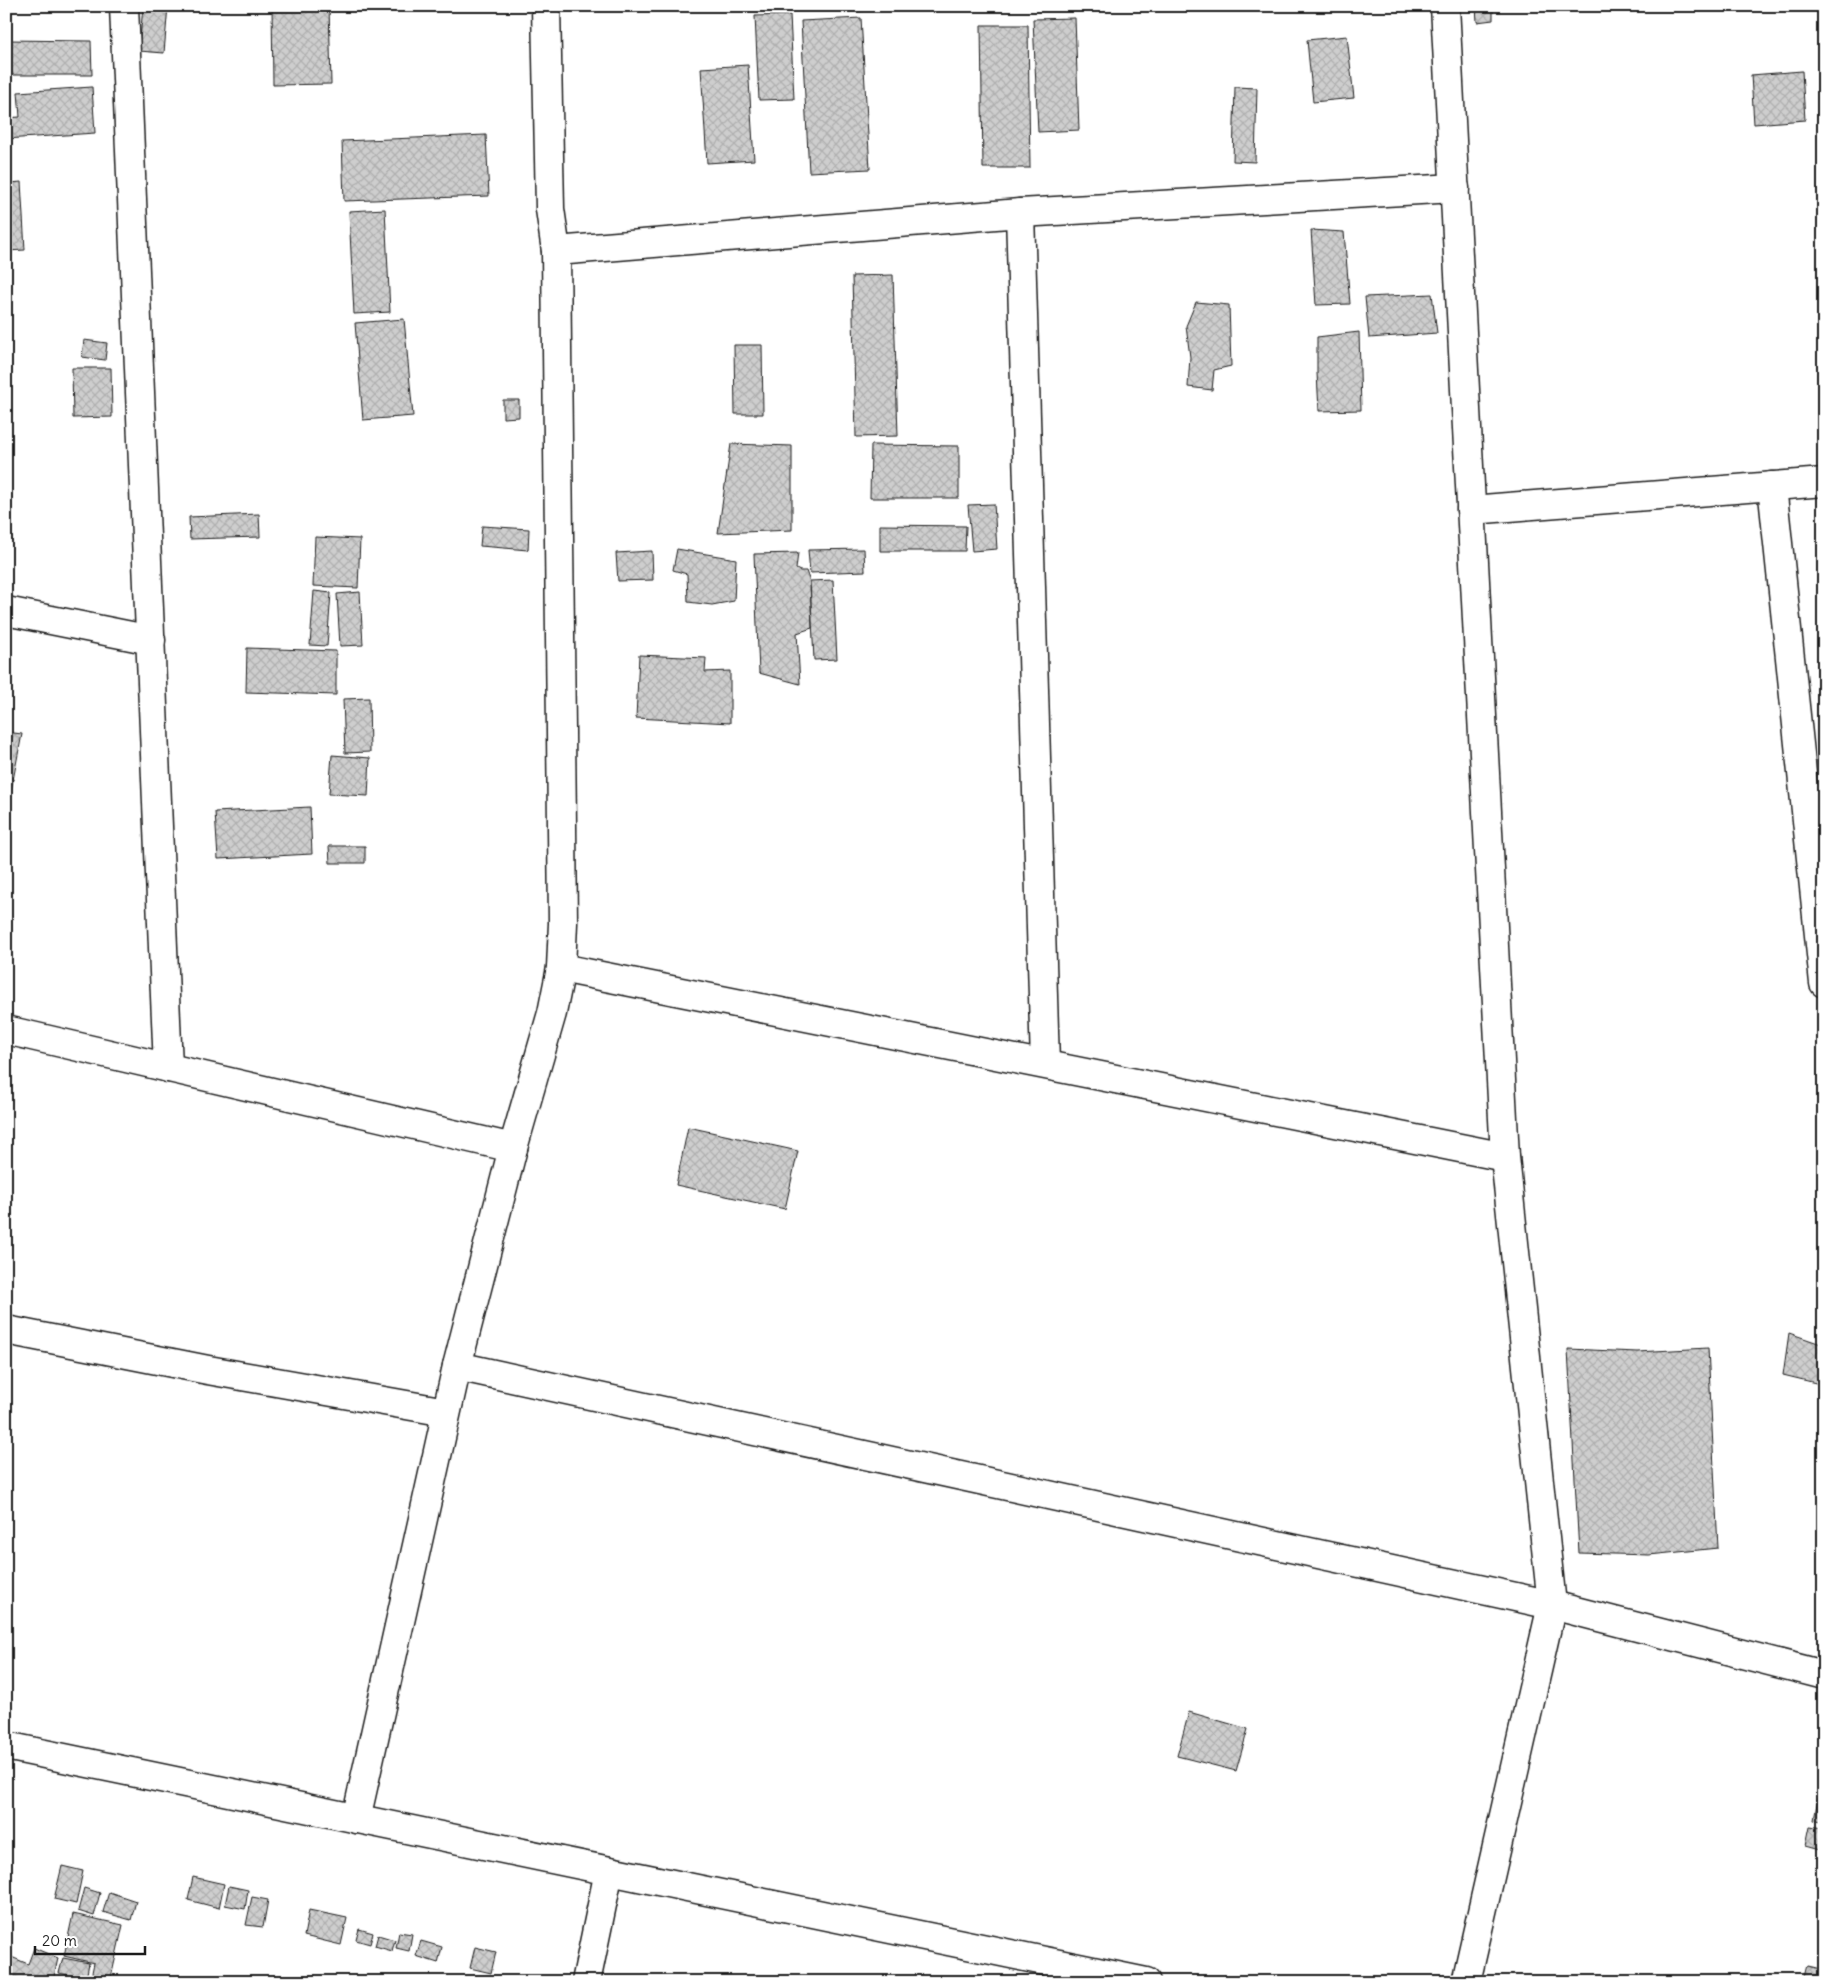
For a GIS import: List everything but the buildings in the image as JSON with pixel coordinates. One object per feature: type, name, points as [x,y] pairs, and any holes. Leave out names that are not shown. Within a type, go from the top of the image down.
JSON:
[{"type":"street","points":[[124,6],[152,640],[168,1068]]},
{"type":"street","points":[[356,1819],[457,1366],[513,1148],[552,1013],[561,968],[563,904],[556,251],[550,209],[546,6]]},
{"type":"street","points":[[1445,6],[1504,1157],[1552,1605],[1466,1982]]},
{"type":"street","points":[[556,251],[1020,212],[1455,188]]},
{"type":"street","points":[[1020,212],[1045,1064]]},
{"type":"street","points":[[1471,510],[1824,482]]},
{"type":"street","points":[[1772,486],[1824,983]]},
{"type":"street","points":[[6,611],[152,640]]},
{"type":"street","points":[[561,968],[1504,1157]]},
{"type":"street","points":[[6,1030],[513,1148]]},
{"type":"street","points":[[6,1330],[208,1370],[446,1412]]},
{"type":"street","points":[[457,1366],[1552,1605],[1824,1675]]},
{"type":"street","points":[[6,1746],[609,1870],[1067,1974],[1146,1982]]},
{"type":"street","points":[[586,1982],[609,1870]]}]
